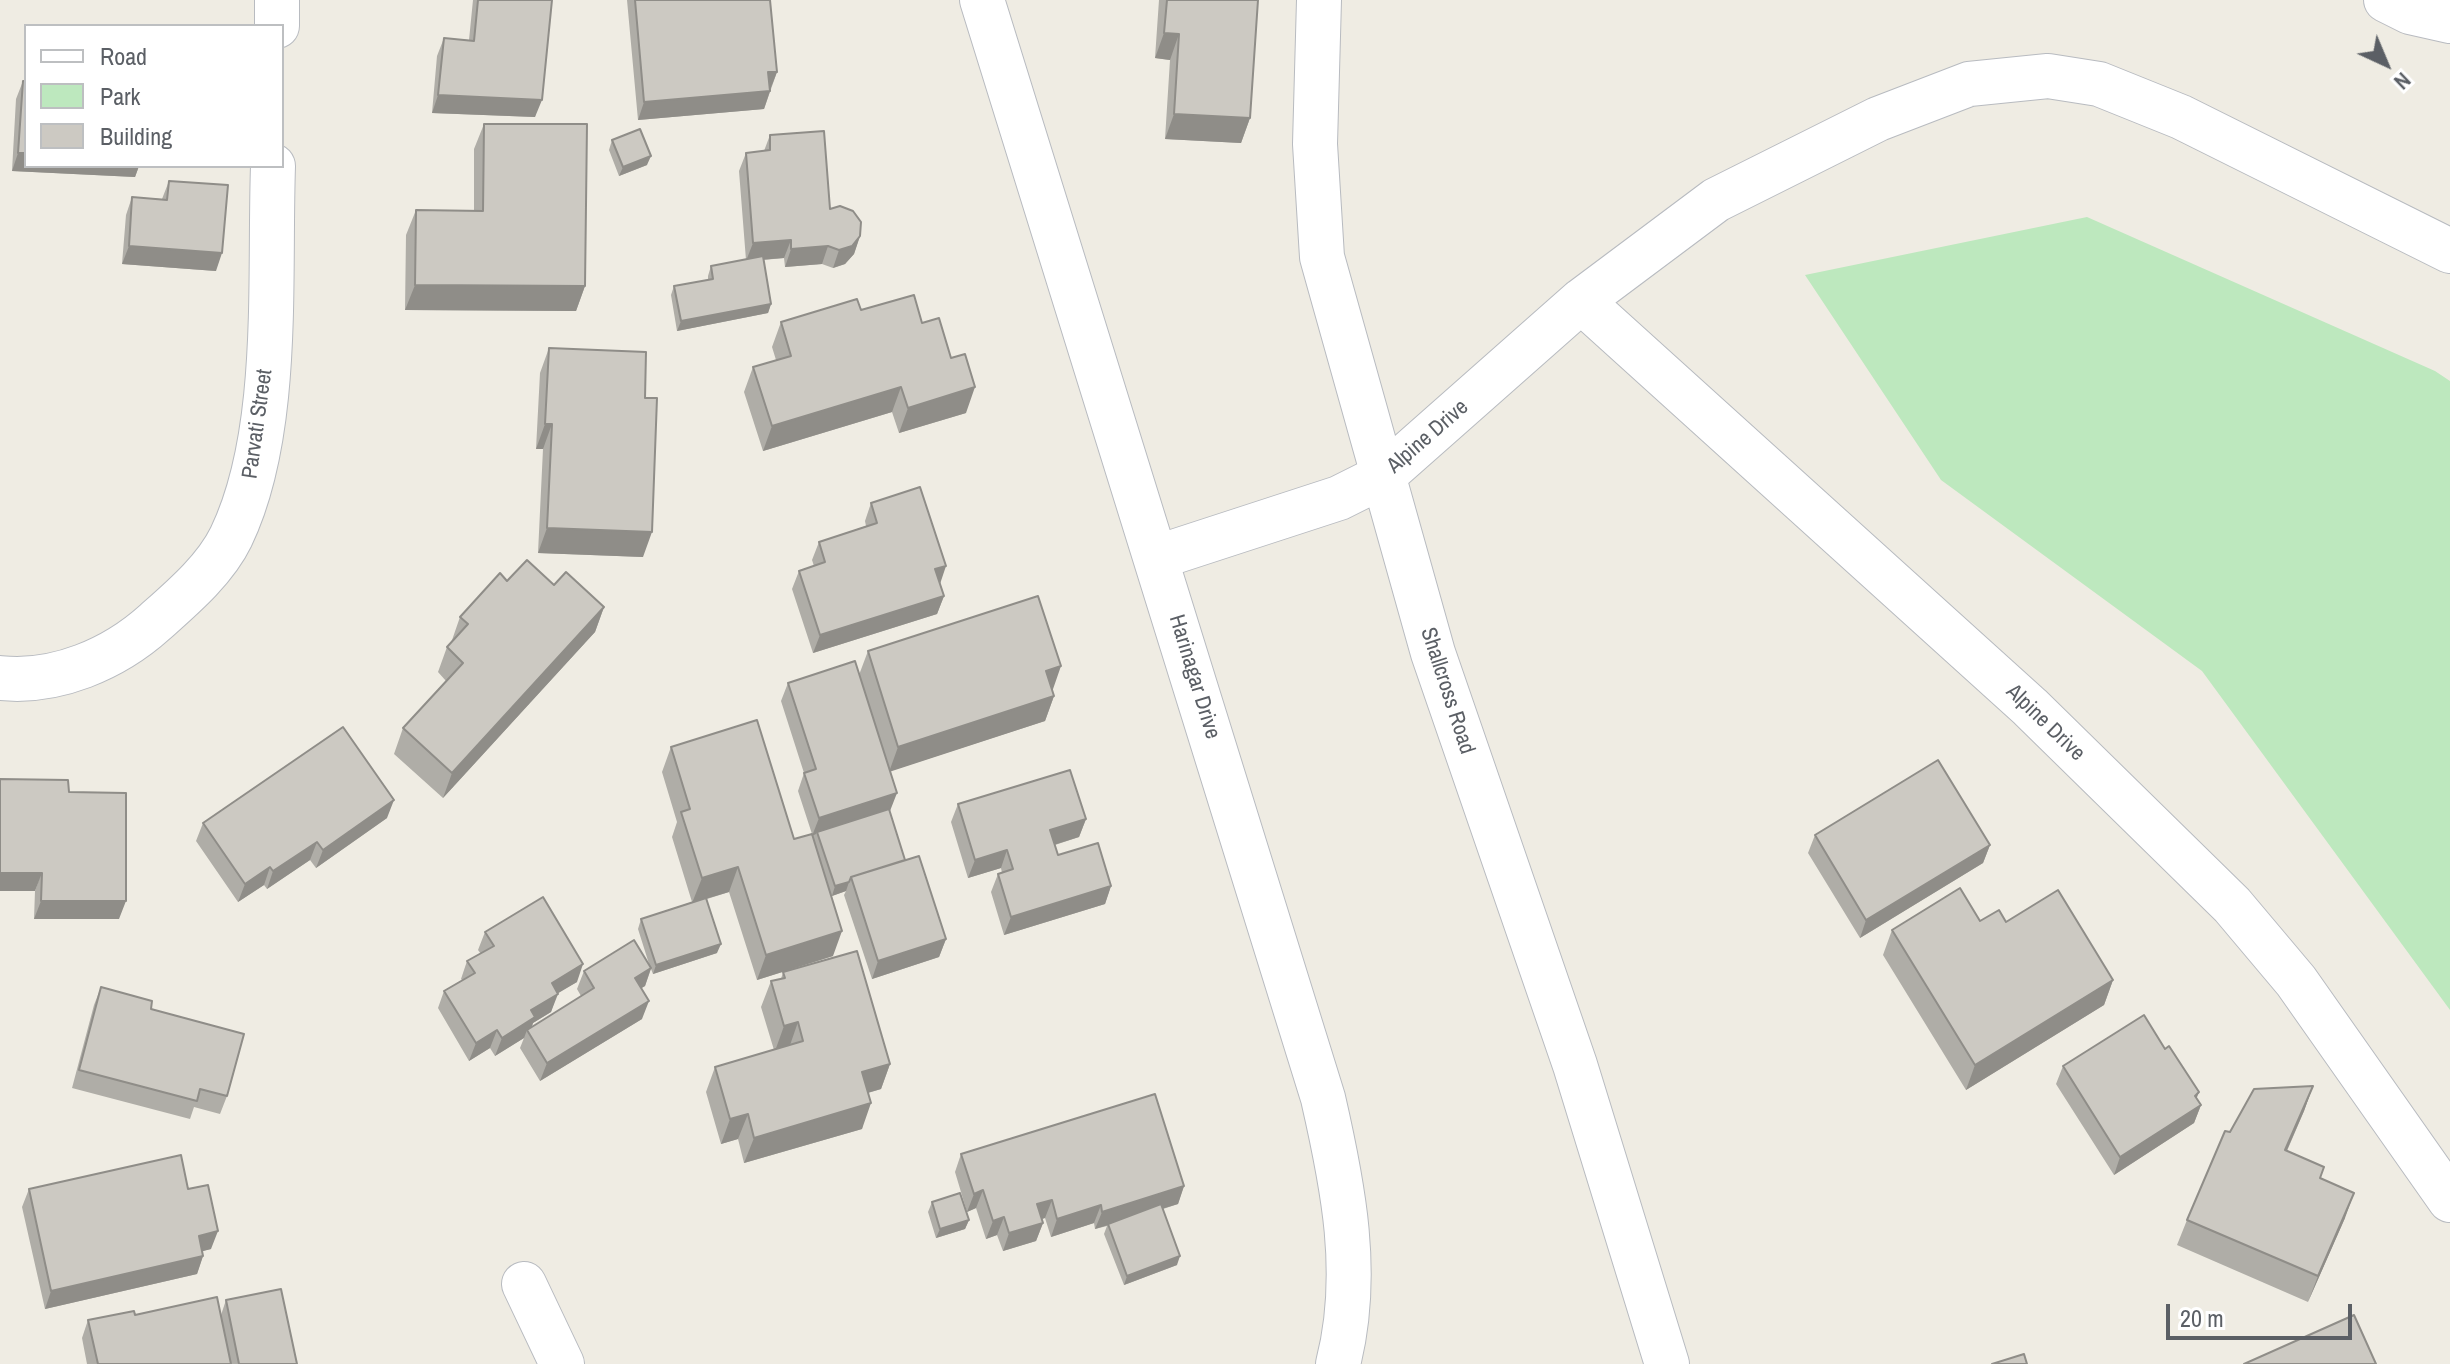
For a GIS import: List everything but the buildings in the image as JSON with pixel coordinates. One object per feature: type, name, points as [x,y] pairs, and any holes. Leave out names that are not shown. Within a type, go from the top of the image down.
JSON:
[{"type":"street","points":[[277,0],[277,24]]},
{"type":"street","name":"Harinagar Drive","points":[[982,0],[1158,557],[1327,1112],[1342,1183],[1350,1263],[1343,1343],[1338,1364]]},
{"type":"street","name":"Shallcross Road","points":[[1319,0],[1315,144],[1322,257],[1433,653],[1575,1065],[1667,1364]]},
{"type":"street","points":[[2386,0],[2410,12],[2450,21]]},
{"type":"street","name":"Alpine Drive","points":[[1158,557],[1339,498],[1383,476],[1581,301],[1716,200],[1878,119],[1969,84],[2048,76],[2099,84],[2181,117],[2450,251]]},
{"type":"street","name":"Parvati Street","points":[[0,678],[25,680],[77,669],[133,642],[188,593],[230,539],[254,476],[266,394],[273,168]]},
{"type":"street","name":"Alpine Drive","points":[[1581,301],[2030,707],[2232,905],[2296,981],[2450,1200]]},
{"type":"street","points":[[524,1284],[562,1364]]},
{"type":"green space","points":[[2087,217],[2435,371],[2450,381],[2450,1010],[2202,671],[1941,480],[1805,275]]}]
